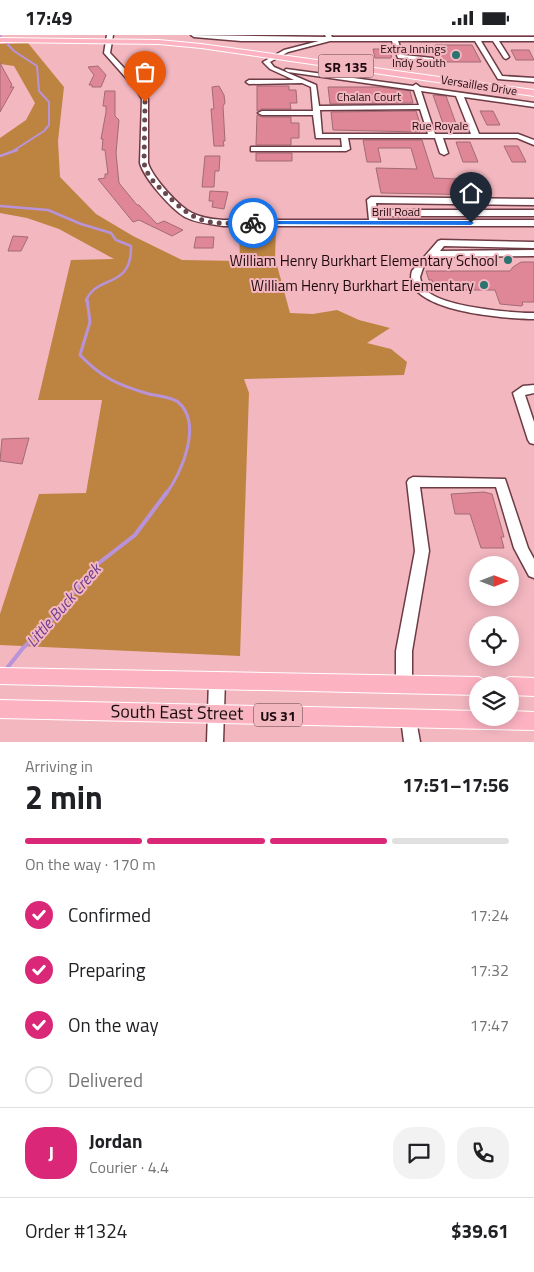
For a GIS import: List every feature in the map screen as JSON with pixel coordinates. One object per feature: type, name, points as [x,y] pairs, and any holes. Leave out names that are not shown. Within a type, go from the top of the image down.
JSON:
[{"type":"main road","name":"SR 135","points":[[0,38],[109,38],[158,42],[276,55],[534,93]]},
{"type":"main road","name":"South East Street","points":[[0,676],[469,686]]},
{"type":"main road","points":[[519,686],[534,687]]},
{"type":"main road","name":"South East Street","points":[[0,709],[216,712],[409,719],[534,721]]},
{"type":"street","points":[[194,35],[391,40],[449,37],[534,39]]},
{"type":"street","points":[[316,110],[314,86],[272,68],[266,62],[276,55],[329,37]]},
{"type":"street","name":"Brill Road","points":[[109,38],[107,50],[110,58],[144,97],[144,163],[150,178],[182,211],[194,218],[211,222],[259,223],[471,223],[533,225]]},
{"type":"street","points":[[477,39],[500,78],[534,81]]},
{"type":"street","points":[[495,39],[506,57]]},
{"type":"street","points":[[391,40],[428,46]]},
{"type":"street","points":[[391,40],[402,58],[431,59]]},
{"type":"street","name":"Versailles Drive","points":[[272,68],[534,105]]},
{"type":"street","points":[[249,82],[306,82]]},
{"type":"street","points":[[416,87],[422,107],[444,153]]},
{"type":"street","points":[[459,94],[476,136]]},
{"type":"street","name":"Chalan Court","points":[[262,113],[422,107]]},
{"type":"street","name":"Rue Royale","points":[[316,110],[319,136],[518,136],[534,143]]},
{"type":"street","points":[[254,149],[346,149],[344,136]]},
{"type":"street","points":[[374,223],[371,200],[534,202]]},
{"type":"street","points":[[463,202],[471,223]]},
{"type":"street","points":[[373,213],[534,213]]},
{"type":"street","points":[[534,245],[441,243],[436,254],[420,265],[415,277],[420,289],[432,299],[479,311],[534,317]]},
{"type":"street","points":[[436,254],[534,253]]},
{"type":"street","points":[[534,389],[526,389],[519,393],[534,440]]},
{"type":"street","points":[[404,684],[404,651],[422,551],[413,482],[501,482],[521,549],[534,572]]},
{"type":"street","points":[[215,742],[217,680]]},
{"type":"street","points":[[409,719],[412,742]]},
{"type":"shaded area","points":[[28,43],[64,87],[58,141],[60,177],[96,214],[133,236],[182,260],[240,261],[239,227],[276,228],[275,258],[290,313],[313,314],[337,310],[359,320],[390,328],[367,343],[391,349],[407,362],[404,375],[244,379],[249,393],[240,656],[0,645],[0,614],[39,494],[86,493],[102,400],[38,400],[71,260],[114,259],[59,229],[27,218],[0,213],[0,138],[26,120],[35,103],[14,66],[0,64],[0,44]]},
{"type":"building","points":[[435,45],[472,45],[481,62],[443,62]]},
{"type":"building","points":[[373,49],[389,49],[392,58],[375,58]]},
{"type":"building","points":[[511,50],[529,50],[534,60],[516,60]]},
{"type":"building","points":[[0,63],[12,85],[10,87],[14,87],[0,112]]},
{"type":"building","points":[[98,66],[106,75],[101,87],[92,87],[92,85],[89,85],[94,75],[88,67]]},
{"type":"building","points":[[219,86],[224,95],[225,103],[223,106],[225,141],[223,141],[224,146],[214,146],[211,109],[214,109],[212,87]]},
{"type":"building","points":[[257,86],[289,86],[289,90],[296,90],[297,103],[290,103],[291,109],[262,109],[257,111]]},
{"type":"building","points":[[328,87],[380,87],[410,91],[413,103],[330,104]]},
{"type":"building","points":[[105,91],[115,91],[115,116],[119,120],[116,153],[119,183],[137,205],[157,224],[164,221],[183,230],[172,236],[139,220],[133,222],[98,179],[105,178],[105,174],[108,174],[105,150],[102,150],[103,139],[101,139],[106,112],[106,106],[103,106]]},
{"type":"building","points":[[433,95],[446,96],[458,129],[445,129]]},
{"type":"building","points":[[416,111],[422,130],[419,130],[420,132],[333,130],[331,112]]},
{"type":"building","points":[[480,111],[493,111],[500,125],[487,125]]},
{"type":"building","points":[[257,115],[262,117],[291,117],[291,123],[299,123],[299,138],[291,138],[291,145],[256,145]]},
{"type":"building","points":[[363,140],[422,140],[434,178],[481,180],[487,195],[381,193],[376,168],[417,169],[411,148],[378,148],[381,162],[367,162]]},
{"type":"building","points":[[456,142],[470,142],[478,162],[463,162]]},
{"type":"building","points":[[504,146],[518,146],[526,162],[512,162]]},
{"type":"building","points":[[256,153],[292,153],[292,161],[256,161]]},
{"type":"building","points":[[205,156],[220,156],[219,171],[215,171],[214,187],[202,187]]},
{"type":"building","points":[[210,191],[228,192],[224,209],[212,207],[213,201],[209,201]]},
{"type":"building","points":[[13,236],[28,237],[21,251],[8,251]]},
{"type":"building","points":[[196,237],[214,237],[213,248],[194,248]]},
{"type":"building","name":"William Henry Burkhart Elementary","points":[[521,262],[534,262],[534,302],[522,302],[523,305],[521,306],[500,304],[495,290],[435,290],[432,280],[429,280],[426,271],[510,271]]},
{"type":"building","points":[[29,438],[22,464],[0,461],[2,439]]},
{"type":"building","points":[[484,492],[492,494],[504,537],[501,537],[504,548],[481,548],[470,514],[455,514],[451,494]]},
{"type":"waterway","name":"Little Buck Creek","points":[[0,36],[14,51],[37,66],[39,91],[49,102],[49,125],[44,131],[13,151]]},
{"type":"waterway","name":"Little Buck Creek","points":[[0,156],[17,150]]},
{"type":"waterway","name":"Little Buck Creek","points":[[0,206],[48,210],[81,224],[111,233],[116,240],[131,246],[130,260],[126,269],[120,276],[97,287],[87,299]]},
{"type":"waterway","name":"Little Buck Creek","points":[[87,299],[90,322],[80,355],[96,370],[111,380],[138,391],[175,400],[185,411],[189,422],[187,448],[178,474],[166,494]]},
{"type":"waterway","name":"Little Buck Creek","points":[[0,677],[23,648],[47,625],[95,566],[135,535],[167,492]]},
{"type":"way so far","points":[[145,102],[144,163],[152,181],[182,211],[194,218],[211,222],[253,223]]},
{"type":"place","name":"Extra Innings Indy South","points":[[456,55]]},
{"type":"place","name":"William Henry Burkhart Elementary School","points":[[508,260]]},
{"type":"place","name":"William Henry Burkhart Elementary","points":[[484,285]]},
{"type":"route","points":[[253,223],[471,223]]}]
